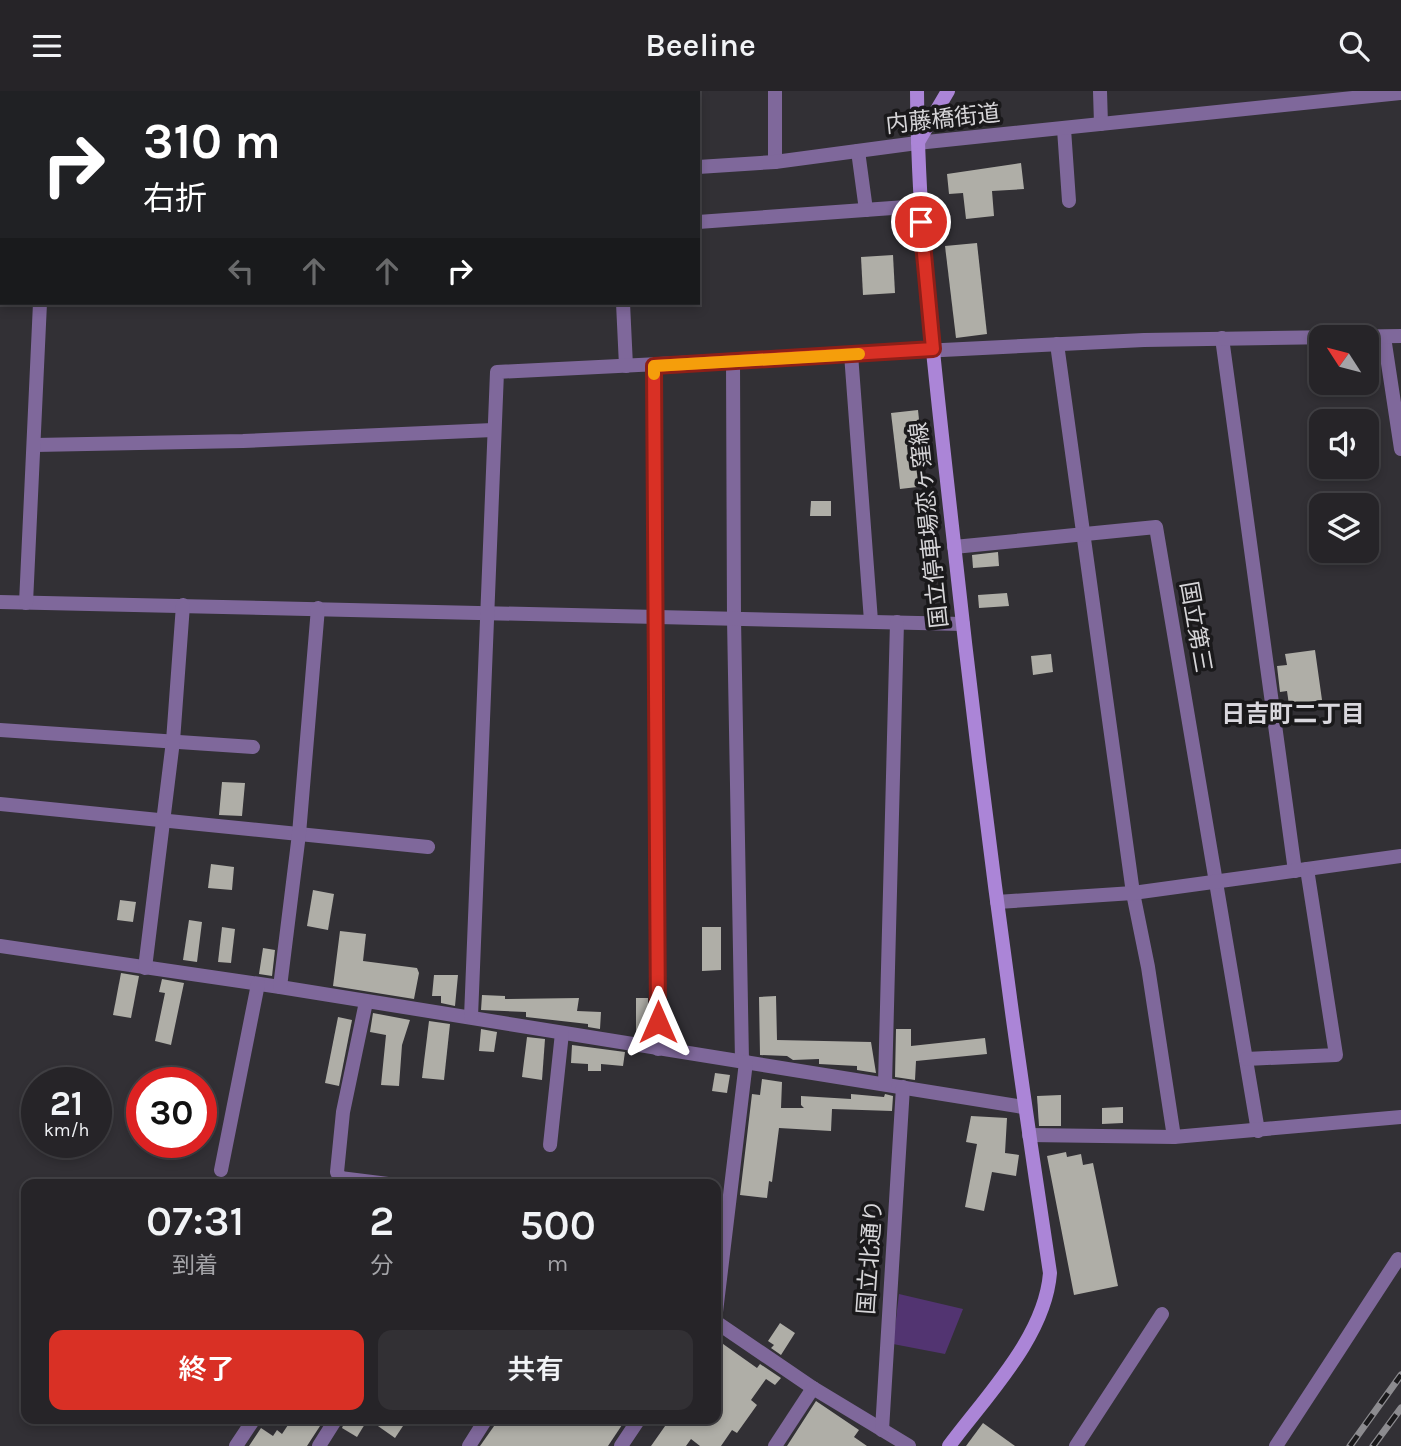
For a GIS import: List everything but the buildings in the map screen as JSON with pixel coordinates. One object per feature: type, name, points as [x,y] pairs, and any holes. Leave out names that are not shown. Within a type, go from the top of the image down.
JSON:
[{"type":"main road","name":"国立停車場恋ヶ窪線","points":[[917,91],[920,206],[954,547],[1023,1107],[1050,1273],[1049,1290],[1029,1338],[949,1446]]},
{"type":"main road","points":[[917,143],[948,91]]},
{"type":"street","points":[[775,91],[775,162]]},
{"type":"street","points":[[1100,91],[1101,124]]},
{"type":"street","name":"内藤橋街道","points":[[700,167],[775,162],[917,143],[1401,93]]},
{"type":"street","points":[[1064,129],[1069,201]]},
{"type":"street","points":[[858,151],[866,210]]},
{"type":"street","points":[[700,222],[920,206]]},
{"type":"street","points":[[26,603],[36,445],[40,305]]},
{"type":"street","points":[[623,305],[626,366]]},
{"type":"street","points":[[471,1017],[497,372],[1057,344],[1222,338],[1401,336]]},
{"type":"street","points":[[1384,337],[1401,449]]},
{"type":"street","points":[[1222,338],[1301,870],[1336,1055],[1246,1059]]},
{"type":"street","points":[[1057,344],[1133,893],[1148,967],[1174,1137]]},
{"type":"street","points":[[851,354],[871,621]]},
{"type":"street","points":[[721,1267],[744,1062],[734,619],[733,361]]},
{"type":"street","points":[[654,366],[659,1049]]},
{"type":"street","points":[[36,445],[255,440],[493,430]]},
{"type":"street","name":"国立第三","points":[[954,547],[1156,527],[1258,1131]]},
{"type":"street","points":[[0,602],[963,624]]},
{"type":"street","points":[[145,968],[173,741],[183,605]]},
{"type":"street","points":[[280,987],[299,834],[318,608]]},
{"type":"street","points":[[885,1084],[897,622]]},
{"type":"street","points":[[0,730],[253,747]]},
{"type":"street","points":[[0,804],[428,847]]},
{"type":"street","points":[[997,902],[1133,893],[1401,856]]},
{"type":"street","points":[[0,946],[471,1017],[1023,1107]]},
{"type":"street","points":[[221,1170],[258,984]]},
{"type":"street","points":[[348,1179],[340,1178],[337,1172],[343,1112],[366,1002]]},
{"type":"street","points":[[550,1145],[562,1033]]},
{"type":"street","name":"国立北通り","points":[[882,1430],[903,1087]]},
{"type":"street","points":[[1029,1135],[1174,1137],[1401,1117]]},
{"type":"street","points":[[1276,1446],[1398,1259]]},
{"type":"street","points":[[1076,1446],[1162,1314]]},
{"type":"street","points":[[721,1325],[813,1388],[909,1446]]},
{"type":"street","points":[[775,1446],[813,1388]]},
{"type":"street","points":[[236,1446],[251,1424]]},
{"type":"street","points":[[319,1446],[334,1424]]},
{"type":"street","points":[[469,1446],[483,1424]]},
{"type":"street","points":[[621,1446],[636,1424]]},
{"type":"shaded area","points":[[899,1294],[963,1309],[945,1354],[893,1344]]},
{"type":"railway","points":[[1350,1446],[1401,1375]]},
{"type":"railway","points":[[1373,1446],[1401,1408]]},
{"type":"slow traffic","points":[[654,374],[654,366],[859,354]]},
{"type":"district","name":"日吉町二丁目","points":[[1293,714]]},
{"type":"route","points":[[658,1022],[654,366],[933,349],[921,222]]}]
